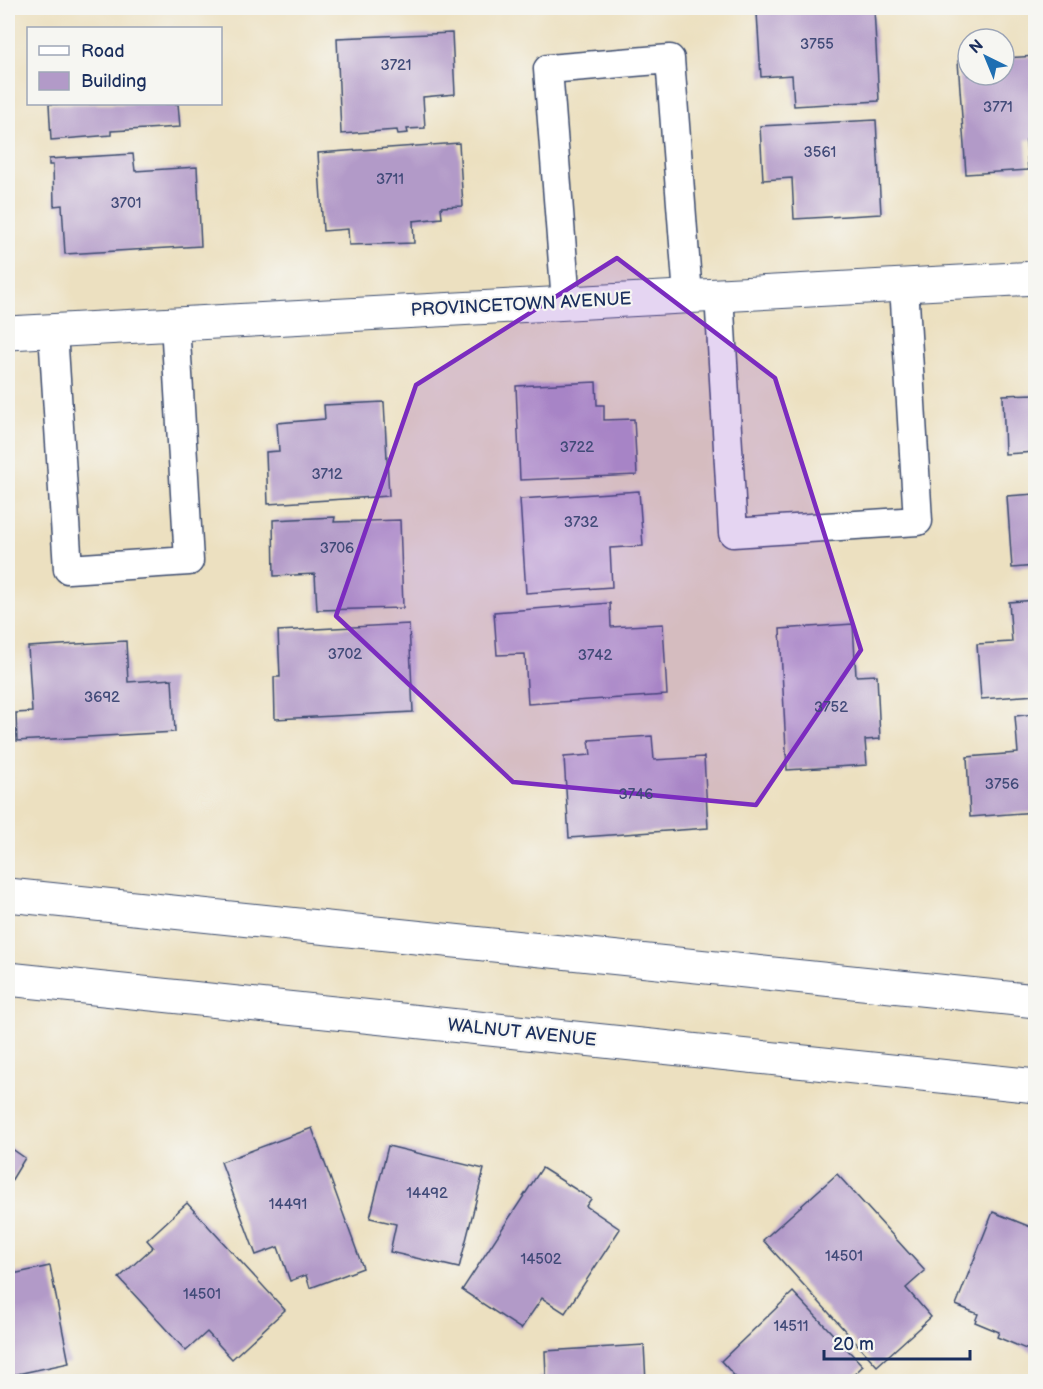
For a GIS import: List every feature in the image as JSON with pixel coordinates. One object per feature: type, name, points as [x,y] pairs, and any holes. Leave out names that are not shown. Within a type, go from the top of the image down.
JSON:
[{"type":"main road","name":"PROVINCETOWN AVENUE","points":[[8,333],[1035,278]]},
{"type":"main road","points":[[8,895],[1035,1001]]},
{"type":"main road","name":"WALNUT AVENUE","points":[[8,979],[1035,1086]]},
{"type":"lane","points":[[566,302],[548,69],[670,59],[733,533],[918,521],[904,285]]},
{"type":"lane","points":[[53,332],[68,569],[189,561],[175,323]]},
{"type":"highlighted area","points":[[617,258],[775,378],[861,650],[756,805],[513,782],[336,616],[416,385]]},
{"type":"building","points":[[874,8],[879,101],[794,106],[792,75],[761,77],[757,13]]},
{"type":"building","points":[[452,33],[455,94],[423,97],[425,128],[407,129],[408,133],[398,134],[397,130],[341,134],[337,38]]},
{"type":"building","points":[[1036,56],[1036,139],[1026,140],[1028,170],[966,174],[960,87],[1016,87],[1016,57]]},
{"type":"building","points":[[49,105],[178,105],[180,127],[111,131],[111,135],[51,140]]},
{"type":"building","points":[[876,120],[881,214],[794,219],[792,178],[763,180],[760,126]]},
{"type":"building","points":[[459,143],[463,206],[441,207],[442,218],[413,221],[414,243],[349,245],[348,229],[323,231],[318,153]]},
{"type":"building","points":[[133,154],[135,171],[197,167],[201,246],[65,254],[62,205],[54,206],[53,165],[49,165],[49,159]]},
{"type":"building","points":[[596,382],[597,405],[604,405],[604,420],[634,419],[637,475],[520,480],[516,386]]},
{"type":"building","points":[[1036,394],[1036,452],[1005,454],[1003,395]]},
{"type":"building","points":[[384,402],[389,496],[268,504],[266,452],[279,451],[277,423],[325,419],[324,405]]},
{"type":"building","points":[[639,491],[643,546],[610,548],[612,587],[526,593],[520,499]]},
{"type":"building","points":[[1036,494],[1036,566],[1012,568],[1007,496]]},
{"type":"building","points":[[335,517],[334,522],[400,520],[403,608],[317,610],[315,574],[274,576],[273,520]]},
{"type":"building","points":[[1036,600],[1036,695],[981,699],[977,644],[1012,642],[1009,602]]},
{"type":"building","points":[[610,603],[611,627],[663,624],[667,695],[528,704],[525,654],[497,655],[494,612]]},
{"type":"building","points":[[409,624],[413,712],[275,719],[274,677],[280,677],[278,631]]},
{"type":"building","points":[[853,624],[856,676],[877,675],[880,739],[865,740],[867,765],[787,770],[780,629]]},
{"type":"building","points":[[126,641],[128,682],[172,679],[175,732],[17,741],[16,713],[32,712],[28,647]]},
{"type":"building","points":[[1036,714],[1036,812],[970,817],[967,757],[1018,753],[1015,716]]},
{"type":"building","points":[[652,736],[654,760],[704,757],[708,828],[569,838],[564,757],[591,755],[589,740]]},
{"type":"building","points":[[312,1128],[363,1268],[310,1288],[306,1275],[290,1281],[278,1247],[256,1255],[221,1162]]},
{"type":"building","points":[[8,1146],[25,1158],[8,1186]]},
{"type":"building","points":[[388,1146],[484,1169],[459,1268],[390,1252],[396,1224],[370,1218]]},
{"type":"building","points":[[542,1168],[591,1199],[586,1206],[620,1229],[565,1313],[542,1298],[521,1329],[462,1290]]},
{"type":"building","points":[[837,1174],[925,1271],[906,1288],[931,1317],[877,1366],[763,1240]]},
{"type":"building","points":[[187,1203],[285,1310],[232,1359],[207,1332],[186,1351],[119,1278],[153,1247],[147,1240]]},
{"type":"building","points":[[993,1212],[1036,1229],[1033,1352],[997,1337],[999,1332],[975,1322],[978,1314],[956,1305]]},
{"type":"building","points":[[50,1266],[69,1363],[8,1376],[8,1275]]},
{"type":"building","points":[[793,1292],[863,1366],[846,1382],[740,1382],[721,1361]]},
{"type":"building","points":[[644,1345],[646,1382],[539,1382],[538,1377],[546,1377],[545,1351]]}]
